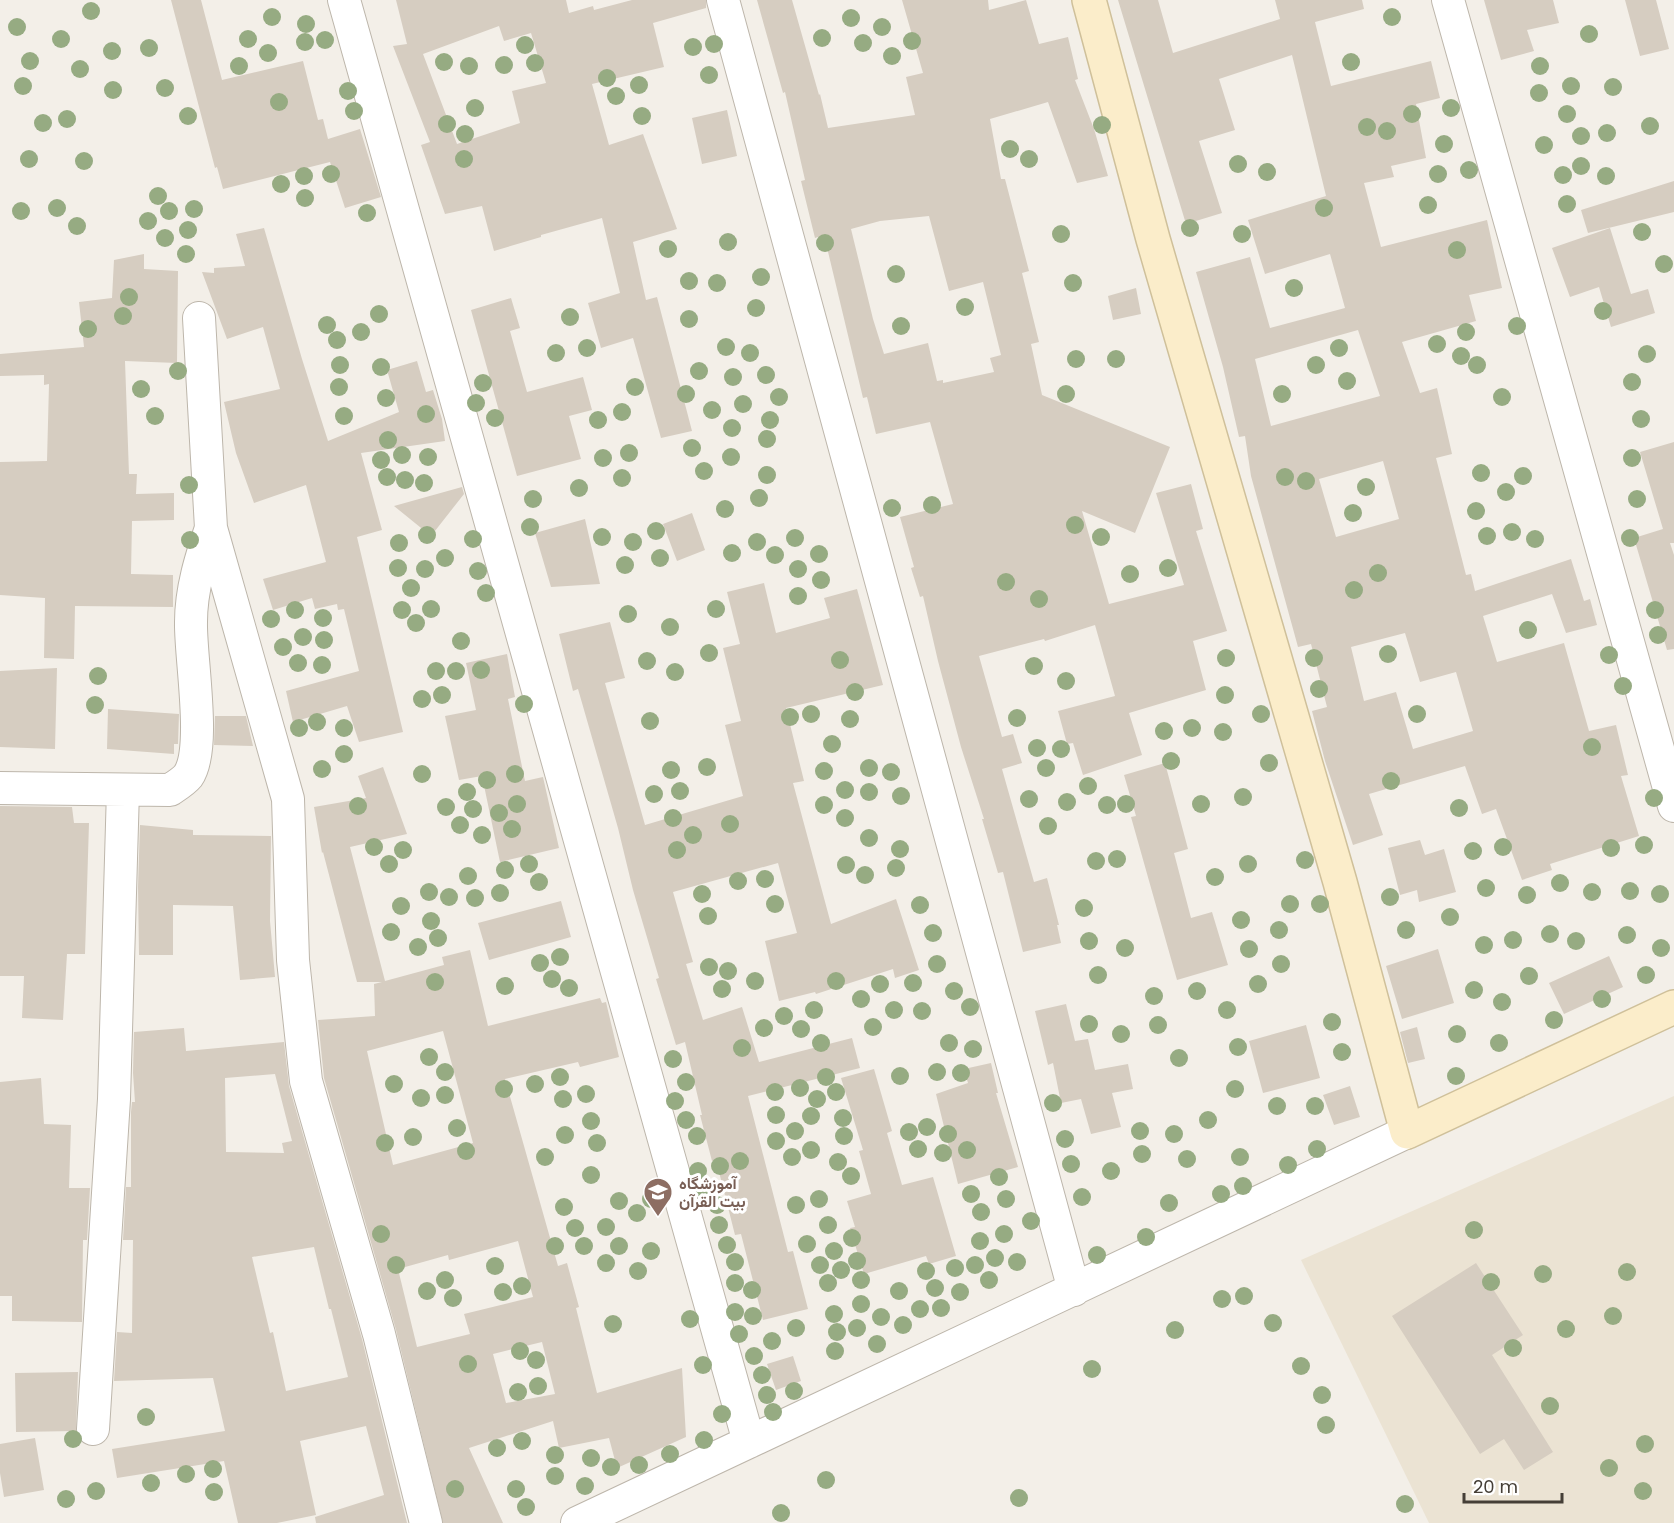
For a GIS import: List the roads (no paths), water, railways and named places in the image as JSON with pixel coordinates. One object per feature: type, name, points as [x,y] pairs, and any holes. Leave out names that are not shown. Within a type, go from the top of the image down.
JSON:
[{"type":"street","points":[[344,0],[749,1442]]},
{"type":"street","points":[[723,0],[1074,1290]]},
{"type":"street","points":[[1089,0],[1153,239],[1340,882],[1407,1132]]},
{"type":"street","points":[[1448,0],[1674,806]]},
{"type":"street","points":[[199,318],[211,528],[288,799],[293,960],[306,1081],[379,1334],[426,1523]]},
{"type":"street","points":[[0,788],[170,790],[188,775],[196,753],[196,696],[191,621],[197,570],[211,528]]},
{"type":"street","points":[[93,1429],[114,1099],[123,790]]},
{"type":"street","points":[[577,1523],[1674,1007]]},
{"type":"place","name":"آموزشگاه بیت القرآن","points":[[658,1218]]}]
